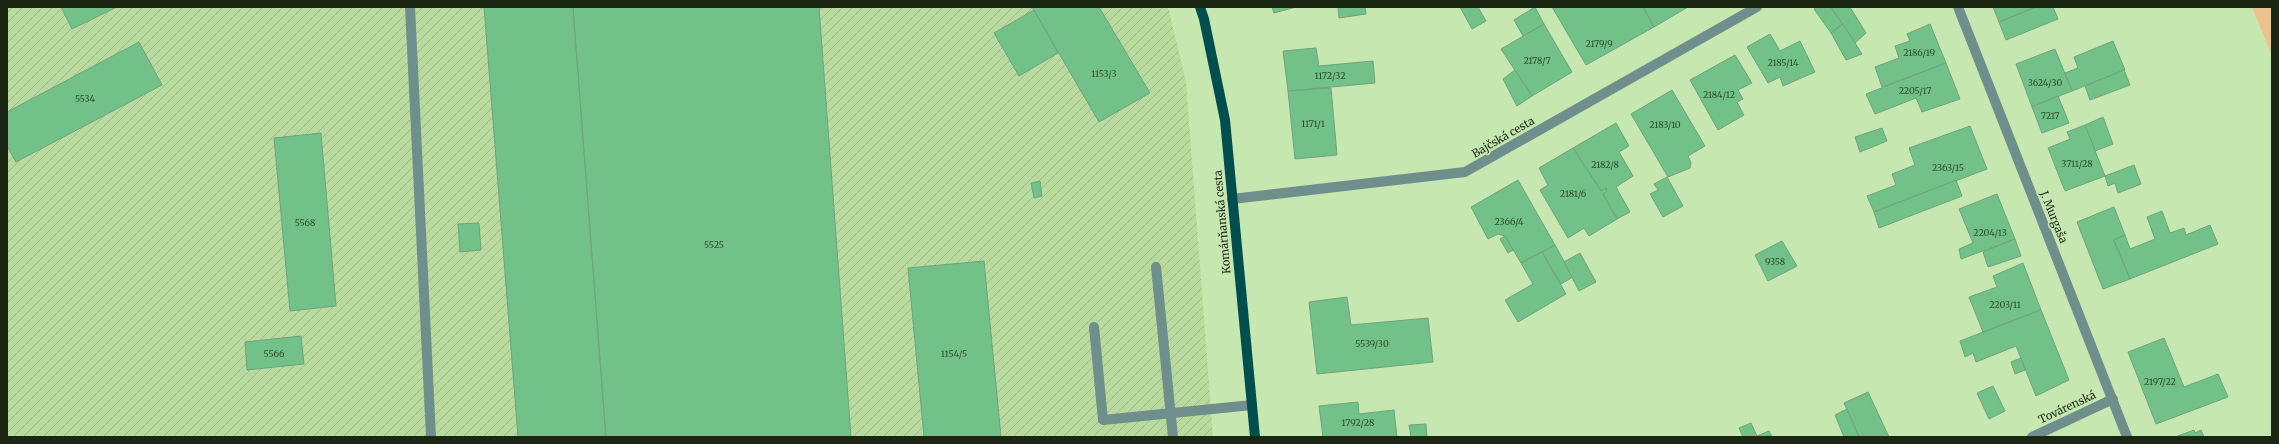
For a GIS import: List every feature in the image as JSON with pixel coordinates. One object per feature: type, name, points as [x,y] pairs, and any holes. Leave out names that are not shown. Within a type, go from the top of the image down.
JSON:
[{"type":"main road","name":"Komárňanská cesta","points":[[1200,7],[1204,19],[1225,120],[1255,437]]},
{"type":"street","points":[[410,7],[431,437]]},
{"type":"street","name":"Bajčská cesta","points":[[1232,199],[1465,172],[1757,7]]},
{"type":"street","name":"J. Murgaša","points":[[1958,7],[2128,437]]},
{"type":"street","points":[[1156,267],[1173,437]]},
{"type":"street","points":[[1094,327],[1103,420],[1252,405]]},
{"type":"street","name":"Továrenská","points":[[2032,437],[2113,399]]},
{"type":"shaded area","points":[[7,7],[1168,7],[1186,82],[1213,437],[7,437]]},
{"type":"shaded area","points":[[2252,7],[2272,7],[2272,56]]},
{"type":"building","points":[[61,7],[117,7],[72,29]]},
{"type":"building","points":[[484,7],[573,7],[606,437],[518,437]]},
{"type":"building","points":[[573,7],[819,7],[851,437],[606,437]]},
{"type":"building","points":[[1032,7],[1099,7],[1150,93],[1099,122]]},
{"type":"building","points":[[1272,7],[1296,7],[1274,13]]},
{"type":"building","points":[[1338,7],[1365,7],[1366,14],[1339,18]]},
{"type":"building","points":[[1460,7],[1478,7],[1486,21],[1472,29]]},
{"type":"building","points":[[1535,7],[1544,24],[1523,36],[1514,20]]},
{"type":"building","points":[[1552,7],[1643,7],[1654,27],[1586,65]]},
{"type":"building","points":[[1643,7],[1688,7],[1654,27]]},
{"type":"building","points":[[1817,7],[1831,7],[1843,24],[1831,33],[1814,9]]},
{"type":"building","points":[[1831,7],[1850,7],[1866,33],[1855,43]]},
{"type":"building","points":[[1993,7],[2036,7],[1999,22]]},
{"type":"building","points":[[2036,7],[2053,7],[2058,19],[2006,40],[1999,22]]},
{"type":"building","points":[[1034,10],[1058,53],[1019,76],[994,33]]},
{"type":"building","points":[[1544,24],[1572,72],[1532,96],[1501,49]]},
{"type":"building","points":[[1843,24],[1862,54],[1846,60],[1831,33]]},
{"type":"building","points":[[1930,24],[1946,63],[1882,87],[1875,67],[1899,58],[1895,46],[1910,41],[1907,34]]},
{"type":"building","points":[[1770,34],[1780,51],[1800,41],[1815,72],[1783,86],[1780,77],[1768,83],[1747,47]]},
{"type":"building","points":[[2113,41],[2125,70],[2072,91],[2065,73],[2078,68],[2074,57]]},
{"type":"building","points":[[139,42],[162,85],[16,162],[7,146],[7,112]]},
{"type":"building","points":[[1316,48],[1319,66],[1373,61],[1375,83],[1288,91],[1283,51]]},
{"type":"building","points":[[2055,49],[2072,91],[2032,107],[2016,64]]},
{"type":"building","points":[[1735,55],[1752,83],[1738,90],[1743,99],[1737,102],[1744,115],[1718,130],[1690,80]]},
{"type":"building","points":[[1946,63],[1960,99],[1922,112],[1916,98],[1875,114],[1866,94]]},
{"type":"building","points":[[1515,70],[1532,96],[1517,106],[1503,79]]},
{"type":"building","points":[[2124,70],[2130,85],[2090,100],[2085,86]]},
{"type":"building","points":[[1331,88],[1337,155],[1295,159],[1288,91]]},
{"type":"building","points":[[1672,90],[1705,146],[1688,156],[1691,163],[1690,168],[1668,177],[1631,114]]},
{"type":"building","points":[[2058,96],[2069,123],[2042,133],[2032,107]]},
{"type":"building","points":[[2103,117],[2113,144],[2095,151],[2085,125]]},
{"type":"building","points":[[1616,123],[1629,146],[1619,152],[1633,176],[1616,187],[1630,212],[1617,219],[1603,194],[1607,191],[1606,188],[1601,191],[1573,148]]},
{"type":"building","points":[[2085,125],[2105,176],[2065,191],[2048,148],[2070,139],[2067,132]]},
{"type":"building","points":[[1970,126],[1987,169],[1874,212],[1867,196],[1896,185],[1892,174],[1915,165],[1909,148]]},
{"type":"building","points":[[1882,128],[1887,141],[1860,152],[1855,137]]},
{"type":"building","points":[[321,133],[336,306],[290,311],[274,138]]},
{"type":"building","points":[[1573,148],[1601,191],[1606,188],[1607,191],[1603,194],[1617,219],[1589,236],[1584,228],[1568,238],[1540,190],[1548,185],[1539,168]]},
{"type":"building","points":[[2134,165],[2141,184],[2118,193],[2115,183],[2108,186],[2105,176]]},
{"type":"building","points":[[1667,177],[1683,206],[1663,217],[1650,194],[1658,190],[1654,184]]},
{"type":"building","points":[[1518,180],[1555,245],[1521,263],[1505,236],[1498,234],[1488,239],[1471,207]]},
{"type":"building","points":[[1956,180],[1962,196],[1879,228],[1874,212]]},
{"type":"building","points":[[1040,181],[1042,196],[1034,198],[1031,183]]},
{"type":"building","points":[[1997,194],[2015,239],[1961,259],[1959,249],[1973,243],[1959,209]]},
{"type":"building","points":[[2114,207],[2125,235],[2114,240],[2130,279],[2103,289],[2077,222]]},
{"type":"building","points":[[2162,211],[2170,233],[2184,228],[2186,235],[2210,225],[2218,244],[2130,279],[2114,240],[2125,235],[2130,249],[2155,239],[2147,217]]},
{"type":"building","points":[[479,223],[481,250],[460,252],[458,224]]},
{"type":"building","points":[[1505,236],[1513,250],[1508,253],[1500,239]]},
{"type":"building","points":[[2015,239],[2021,256],[1988,267],[1983,252]]},
{"type":"building","points":[[1782,241],[1797,266],[1768,281],[1755,255]]},
{"type":"building","points":[[1555,245],[1573,277],[1561,284],[1542,252]]},
{"type":"building","points":[[1542,252],[1566,294],[1518,322],[1505,300],[1533,284],[1521,263]]},
{"type":"building","points":[[1580,253],[1596,282],[1579,291],[1564,262]]},
{"type":"building","points":[[984,261],[1001,437],[924,437],[908,268]]},
{"type":"building","points":[[2023,263],[2041,310],[1983,332],[1969,297],[1997,287],[1993,276]]},
{"type":"building","points":[[1347,297],[1351,325],[1428,318],[1433,362],[1317,374],[1309,302]]},
{"type":"building","points":[[2041,310],[2069,380],[2036,396],[2016,346],[1976,362],[1973,353],[1965,357],[1960,341]]},
{"type":"building","points":[[301,336],[304,364],[247,370],[245,342]]},
{"type":"building","points":[[2164,338],[2184,387],[2218,374],[2228,397],[2156,424],[2128,352]]},
{"type":"building","points":[[2021,358],[2025,370],[2015,374],[2011,362]]},
{"type":"building","points":[[1993,386],[2005,411],[1989,419],[1977,393]]},
{"type":"building","points":[[1868,392],[1889,437],[1859,437],[1844,403]]},
{"type":"building","points":[[1358,402],[1359,414],[1394,410],[1397,437],[1323,437],[1319,406]]},
{"type":"building","points":[[1847,409],[1859,437],[1844,437],[1835,415]]},
{"type":"building","points":[[1751,423],[1757,436],[1769,431],[1772,437],[1743,437],[1739,428]]},
{"type":"building","points":[[1426,424],[1427,437],[1411,437],[1409,425]]},
{"type":"building","points":[[2194,430],[2195,433],[2201,430],[2204,437],[2175,437]]}]
